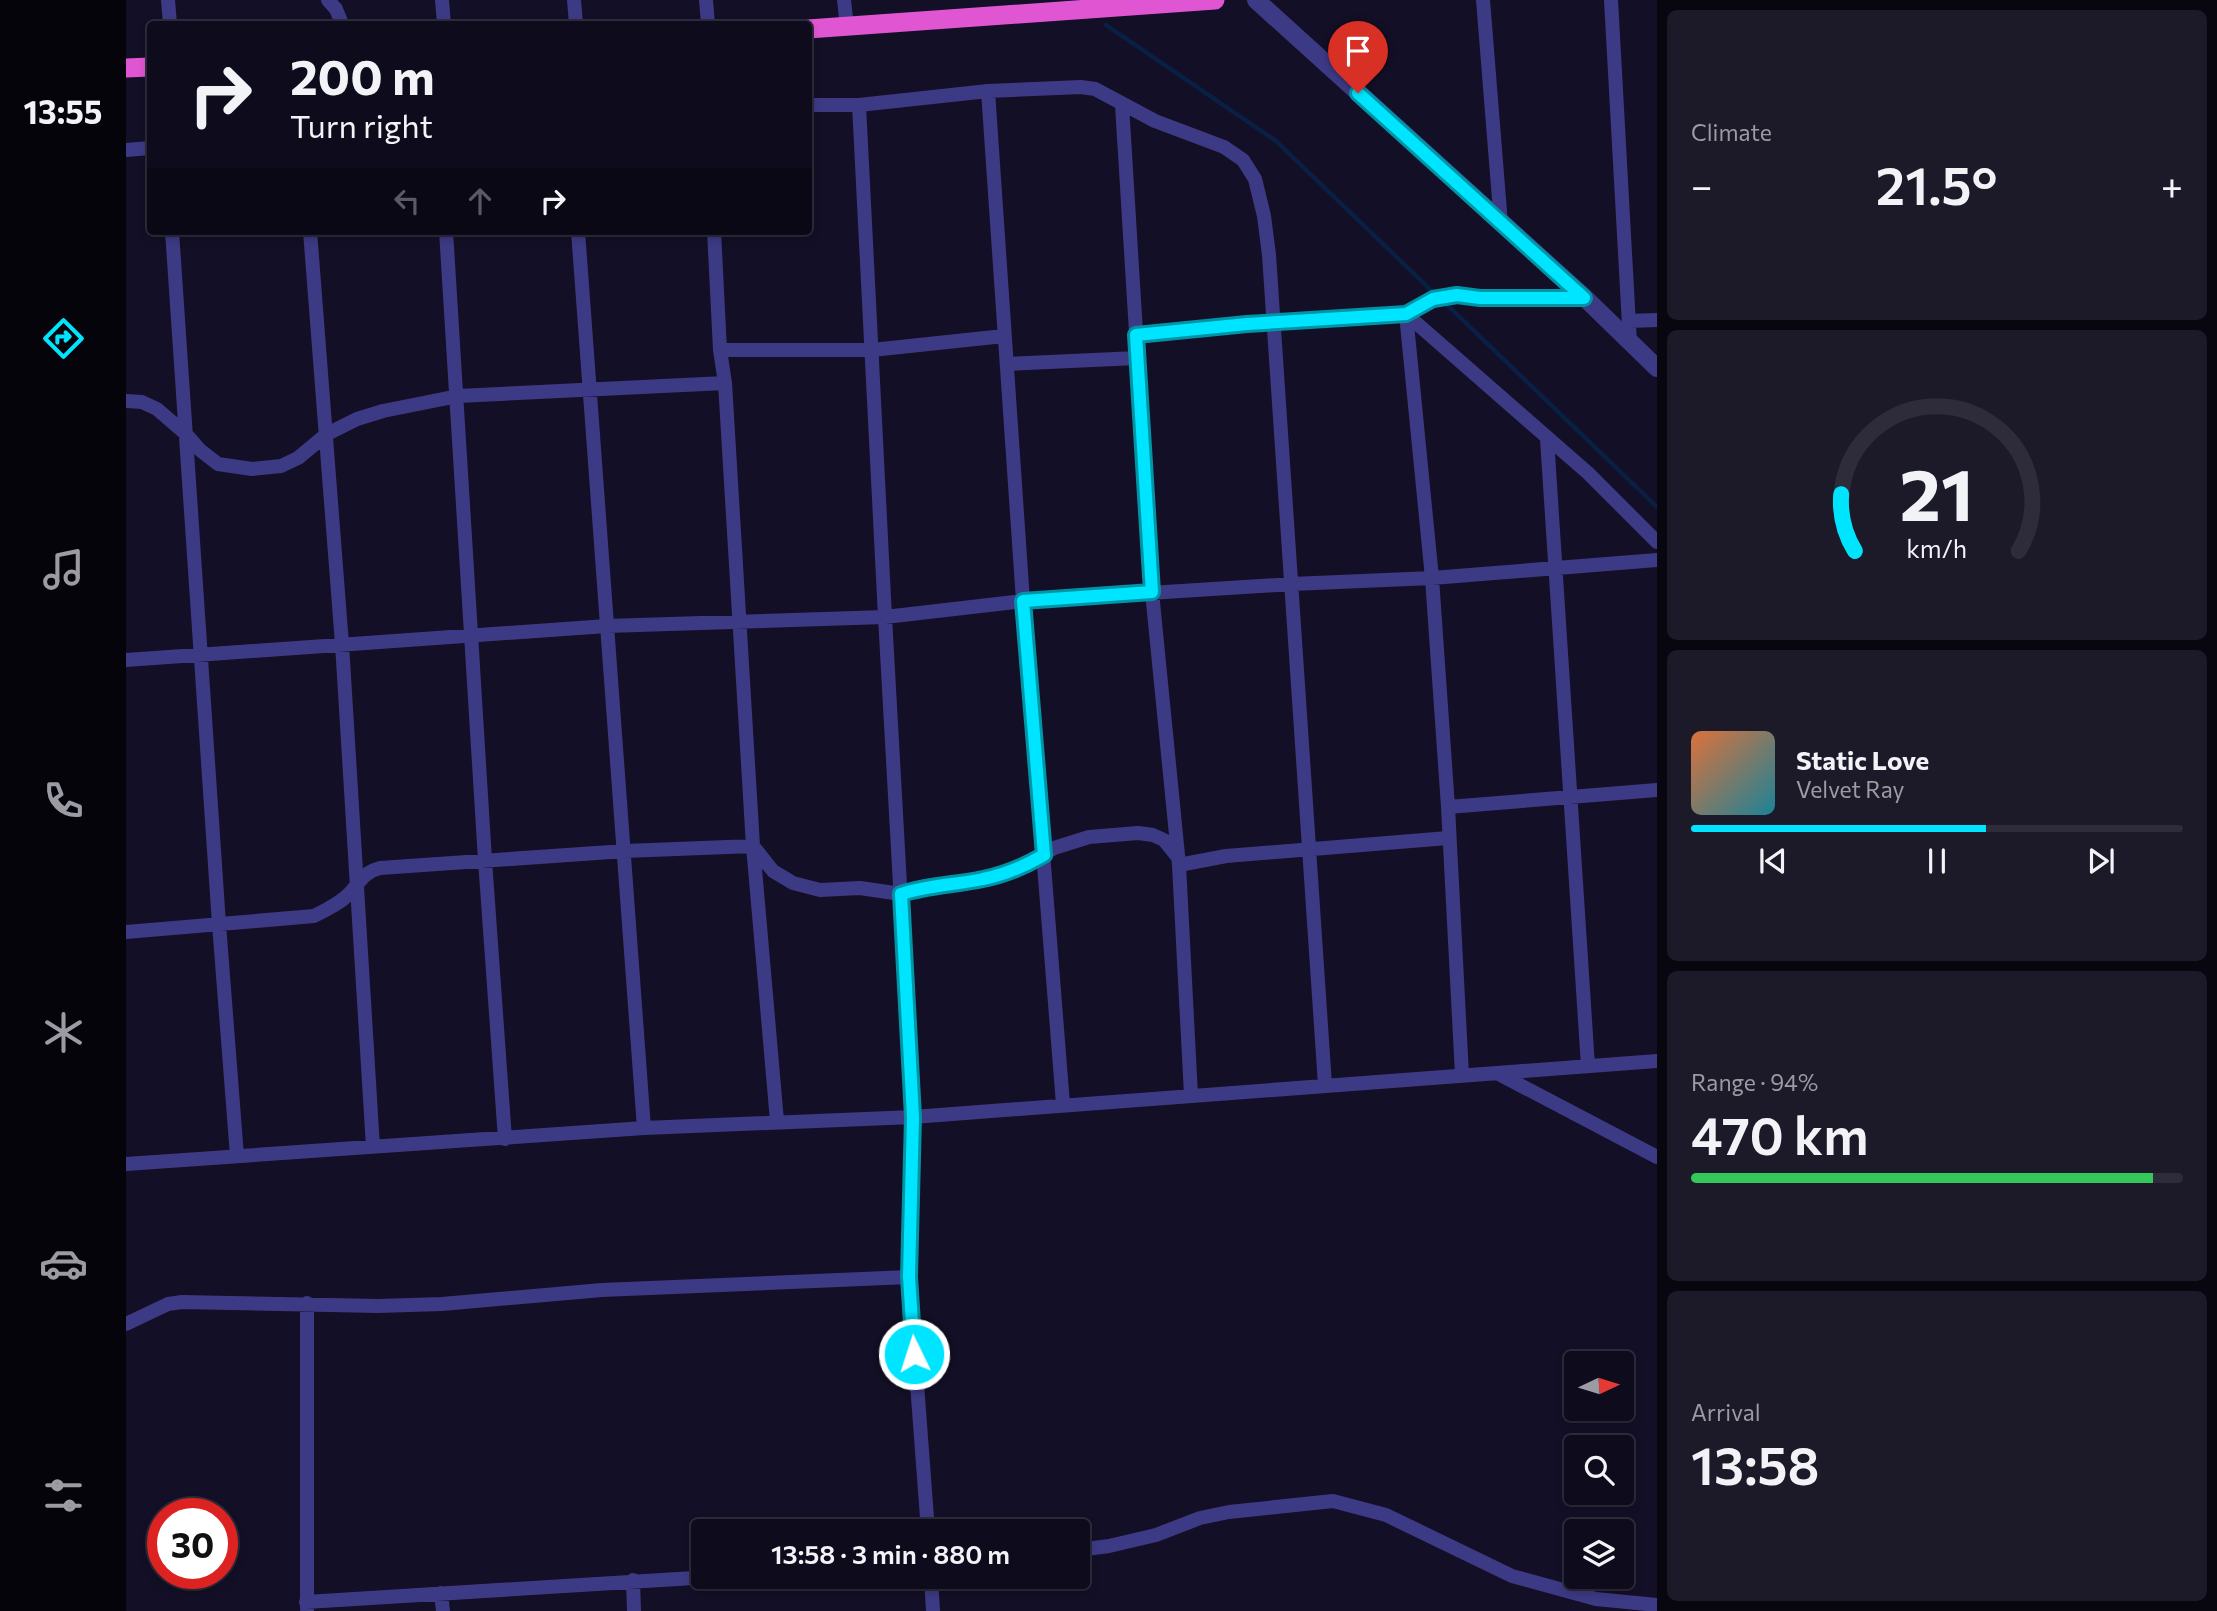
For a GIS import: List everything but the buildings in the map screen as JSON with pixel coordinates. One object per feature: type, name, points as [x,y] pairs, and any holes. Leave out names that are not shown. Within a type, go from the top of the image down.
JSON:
[{"type":"highway","points":[[812,29],[1092,5],[1215,0]]},
{"type":"highway","points":[[126,68],[147,67]]},
{"type":"street","points":[[168,0],[170,21]]},
{"type":"street","points":[[328,0],[336,9],[341,21]]},
{"type":"street","points":[[442,0],[444,21]]},
{"type":"street","points":[[574,0],[576,21]]},
{"type":"street","points":[[706,0],[708,21]]},
{"type":"street","points":[[844,0],[847,27]]},
{"type":"street","points":[[1256,0],[1584,298],[1657,368]]},
{"type":"street","points":[[1483,0],[1502,224]]},
{"type":"street","points":[[1611,0],[1630,344]]},
{"type":"street","points":[[812,106],[859,105],[988,91],[1082,87],[1105,94],[1155,121],[1224,147],[1243,160],[1255,179],[1264,216],[1274,322],[1325,1085]]},
{"type":"street","points":[[988,91],[1023,601],[1063,1104]]},
{"type":"street","points":[[859,105],[913,1117],[909,1277],[927,1519]]},
{"type":"street","points":[[1122,105],[1152,592],[1178,861],[1191,1095]]},
{"type":"street","points":[[126,150],[147,148]]},
{"type":"street","points":[[172,235],[237,1156]]},
{"type":"street","points":[[310,235],[342,643],[373,1147]]},
{"type":"street","points":[[446,235],[505,1139]]},
{"type":"street","points":[[578,235],[644,1128]]},
{"type":"street","points":[[714,235],[753,846],[777,1121]]},
{"type":"street","points":[[1136,335],[1274,322],[1406,314],[1433,299],[1457,295],[1480,298],[1584,298]]},
{"type":"street","points":[[1406,314],[1588,473],[1657,542]]},
{"type":"street","points":[[1406,314],[1432,578],[1448,807],[1462,1075]]},
{"type":"street","points":[[1629,321],[1657,320]]},
{"type":"street","points":[[720,350],[872,350],[1004,336]]},
{"type":"street","points":[[1007,364],[1137,358]]},
{"type":"street","points":[[126,401],[142,402],[157,409],[218,464],[252,469],[281,466],[298,458],[327,434],[357,419],[458,396],[725,383]]},
{"type":"street","points":[[1547,439],[1588,1066]]},
{"type":"street","points":[[126,660],[607,626],[885,617],[1023,601],[1432,578],[1657,560]]},
{"type":"street","points":[[1448,807],[1657,790]]},
{"type":"street","points":[[753,846],[773,871],[793,883],[820,890],[860,888],[901,894],[925,886],[984,879],[1027,865],[1072,840],[1138,833],[1153,835],[1164,840],[1178,861]]},
{"type":"street","points":[[1178,861],[1448,838]]},
{"type":"street","points":[[126,932],[314,916],[349,894],[369,871],[380,868],[625,851],[753,846]]},
{"type":"street","points":[[126,1164],[644,1128],[913,1117],[1657,1061]]},
{"type":"street","points":[[1495,1073],[1657,1157]]},
{"type":"street","points":[[126,1324],[169,1304],[182,1302],[378,1306],[442,1304],[602,1290],[909,1277]]},
{"type":"street","points":[[307,1303],[306,1606],[441,1593],[691,1578]]},
{"type":"street","points":[[1090,1548],[1156,1535],[1200,1518],[1229,1512],[1333,1501],[1386,1515],[1512,1576],[1596,1599],[1657,1605]]},
{"type":"street","points":[[633,1580],[634,1611]]},
{"type":"street","points":[[932,1589],[933,1611]]},
{"type":"street","points":[[441,1593],[443,1611]]},
{"type":"waterway","points":[[1106,25],[1276,141],[1435,294]]},
{"type":"waterway","points":[[1442,300],[1657,507]]},
{"type":"route","points":[[914,1354],[909,1277],[913,1117],[901,894],[925,886],[984,879],[1027,865],[1044,855],[1023,601],[1152,592],[1136,335],[1247,324],[1406,314],[1433,299],[1457,295],[1480,298],[1584,298],[1358,93]]}]
